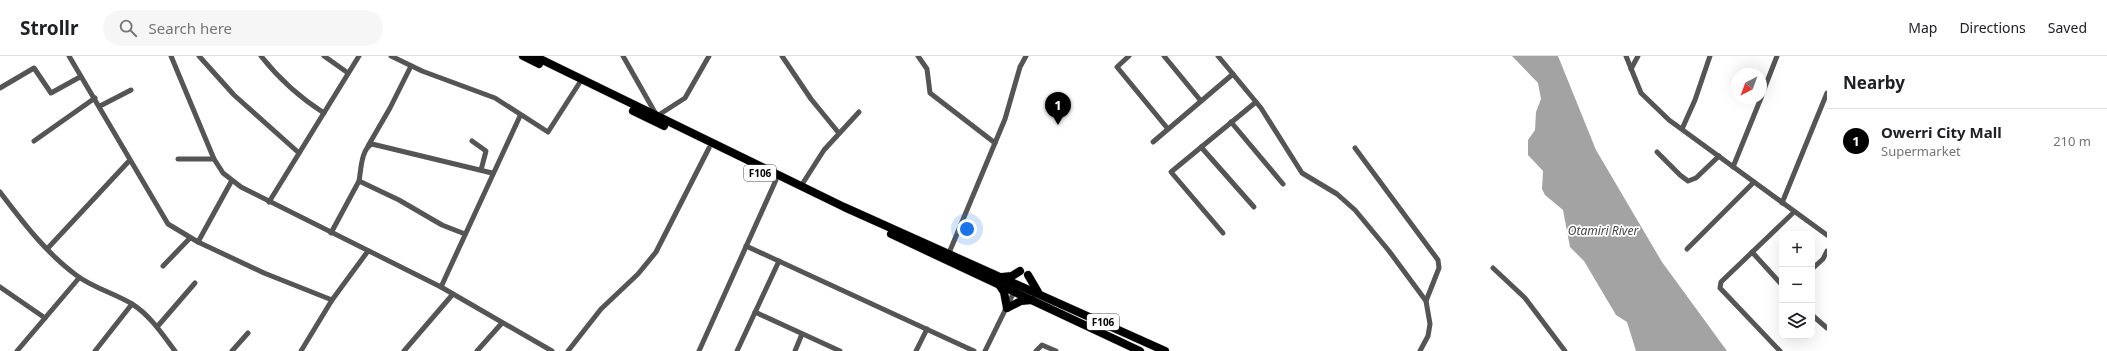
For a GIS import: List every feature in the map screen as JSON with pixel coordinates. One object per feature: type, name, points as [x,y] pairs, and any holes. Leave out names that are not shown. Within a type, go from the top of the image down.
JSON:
[{"type":"main road","name":"F106","points":[[522,56],[657,116],[776,180],[949,253],[1166,351]]},
{"type":"main road","name":"F106","points":[[534,56],[709,148],[801,186],[843,209],[1140,351]]},
{"type":"main road","points":[[1002,277],[1024,273],[1040,294]]},
{"type":"main road","points":[[1000,285],[1004,292],[1007,308],[1021,301],[1032,300]]},
{"type":"street","points":[[69,56],[80,77],[100,106],[168,224],[190,238],[264,273],[332,300]]},
{"type":"street","points":[[171,56],[214,158],[223,173],[232,182],[269,202],[441,287],[552,351]]},
{"type":"street","points":[[199,56],[234,95],[299,153]]},
{"type":"street","points":[[261,56],[274,72],[297,95],[324,113]]},
{"type":"street","points":[[324,56],[348,73]]},
{"type":"street","points":[[269,202],[359,56]]},
{"type":"street","points":[[391,56],[412,66],[495,98],[520,116],[548,132],[581,82]]},
{"type":"street","points":[[623,56],[657,116],[685,98],[709,56]]},
{"type":"street","points":[[782,56],[811,99],[838,132]]},
{"type":"street","points":[[918,56],[927,69],[930,93],[995,143]]},
{"type":"street","points":[[949,253],[1005,118],[1020,68],[1026,56]]},
{"type":"street","points":[[1129,56],[1117,66],[1168,129]]},
{"type":"street","points":[[1164,56],[1201,101]]},
{"type":"street","points":[[1218,56],[1256,102],[1302,173],[1337,194],[1356,210],[1426,301],[1430,324],[1428,336],[1420,351]]},
{"type":"street","points":[[1626,56],[1642,93],[1669,120],[1827,235]]},
{"type":"street","points":[[1631,69],[1638,56]]},
{"type":"street","points":[[1682,129],[1695,100],[1710,56]]},
{"type":"street","points":[[1767,82],[1777,56]]},
{"type":"street","points":[[331,233],[359,181],[365,151],[396,98],[412,66]]},
{"type":"street","points":[[0,88],[34,68],[51,93],[80,77]]},
{"type":"street","points":[[1153,142],[1233,74]]},
{"type":"street","points":[[100,106],[131,90]]},
{"type":"street","points":[[1782,203],[1825,108],[1827,93]]},
{"type":"street","points":[[34,141],[95,98]]},
{"type":"street","points":[[1223,234],[1171,172],[1256,102]]},
{"type":"street","points":[[1734,167],[1759,104]]},
{"type":"street","points":[[801,186],[824,150],[838,132],[859,112]]},
{"type":"street","points":[[441,287],[492,173],[520,116]]},
{"type":"street","points":[[1231,122],[1283,184]]},
{"type":"street","points":[[472,141],[486,151],[481,170]]},
{"type":"street","points":[[368,146],[372,144],[492,173]]},
{"type":"street","points":[[1201,147],[1254,207]]},
{"type":"street","points":[[568,351],[606,303],[638,274],[656,252],[709,148]]},
{"type":"street","points":[[1354,148],[1438,260],[1439,268],[1426,301]]},
{"type":"street","points":[[1657,152],[1680,175],[1688,180],[1696,178],[1718,156]]},
{"type":"street","points":[[178,159],[214,158]]},
{"type":"street","points":[[47,249],[130,160]]},
{"type":"street","points":[[699,351],[776,180]]},
{"type":"street","points":[[359,181],[448,228],[465,234]]},
{"type":"street","points":[[198,242],[232,182]]},
{"type":"street","points":[[1687,249],[1754,182]]},
{"type":"street","points":[[0,192],[47,249],[79,278],[132,304],[157,327],[175,351]]},
{"type":"street","points":[[1780,351],[1720,288],[1721,282],[1794,212]]},
{"type":"street","points":[[163,266],[190,238]]},
{"type":"street","points":[[746,246],[974,351]]},
{"type":"street","points":[[304,350],[332,300],[368,251]]},
{"type":"street","points":[[1814,267],[1823,259],[1827,251]]},
{"type":"street","points":[[1752,252],[1779,282]]},
{"type":"street","points":[[737,351],[779,261]]},
{"type":"street","points":[[1493,268],[1525,298],[1565,351]]},
{"type":"street","points":[[18,351],[44,318],[79,278]]},
{"type":"street","points":[[157,327],[195,283]]},
{"type":"street","points":[[985,351],[1018,284]]},
{"type":"street","points":[[0,287],[44,318]]},
{"type":"street","points":[[404,351],[453,294]]},
{"type":"street","points":[[95,351],[132,304]]},
{"type":"street","points":[[755,312],[840,351]]},
{"type":"street","points":[[1815,318],[1827,328]]},
{"type":"street","points":[[477,351],[502,323]]},
{"type":"street","points":[[916,351],[927,329]]},
{"type":"street","points":[[232,351],[248,333]]},
{"type":"street","points":[[795,351],[802,334]]},
{"type":"street","points":[[1036,351],[1042,345],[1056,351]]},
{"type":"water","name":"Otamiri River","points":[[1512,56],[1558,56],[1596,150],[1662,262],[1727,351],[1636,351],[1627,322],[1616,315],[1584,261],[1570,247],[1563,210],[1545,195],[1542,189],[1543,171],[1528,155],[1528,140],[1535,130],[1536,112],[1541,99],[1538,83]]},
{"type":"place","name":"Owerri City Mall","points":[[1058,125]]}]
